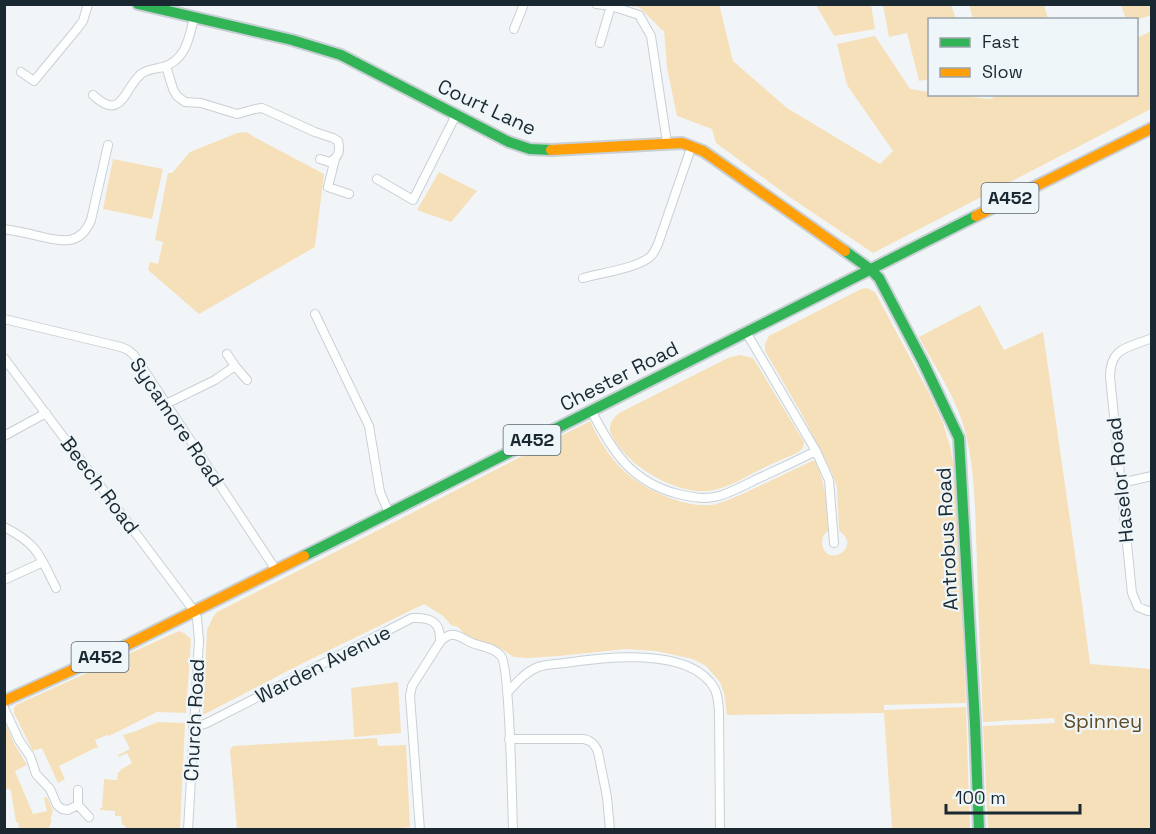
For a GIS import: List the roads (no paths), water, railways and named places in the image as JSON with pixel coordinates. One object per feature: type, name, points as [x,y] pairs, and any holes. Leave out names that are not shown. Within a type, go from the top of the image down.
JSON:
[{"type":"main road","name":"Court Lane","points":[[138,4],[292,40],[340,55],[509,142],[533,150],[667,143],[682,143],[695,147],[709,154],[870,269]]},
{"type":"main road","name":"Chester Road","points":[[4,701],[195,612],[1152,128]]},
{"type":"main road","name":"Antrobus Road","points":[[870,269],[882,282],[959,438],[980,830]]},
{"type":"street","points":[[21,72],[34,81],[83,21],[88,4]]},
{"type":"street","points":[[514,29],[524,4]]},
{"type":"street","points":[[596,4],[639,15],[651,36],[667,143]]},
{"type":"street","points":[[600,43],[611,6]]},
{"type":"street","points":[[93,95],[107,106],[119,104],[145,71],[166,66],[182,55],[194,18]]},
{"type":"street","points":[[166,66],[173,89],[177,96],[185,102],[201,103],[237,114],[262,108],[338,141],[340,147],[328,187],[349,194]]},
{"type":"street","points":[[377,179],[414,200],[456,115]]},
{"type":"street","points":[[4,229],[66,241],[83,235],[91,220],[108,145]]},
{"type":"street","points":[[583,278],[643,262],[652,255],[658,244],[690,151],[695,147]]},
{"type":"street","points":[[320,159],[329,162],[335,159]]},
{"type":"street","points":[[315,314],[369,426],[380,492],[389,513]]},
{"type":"street","name":"Sycamore Road","points":[[4,319],[120,347],[134,355],[276,570]]},
{"type":"street","points":[[746,332],[816,451],[829,480],[834,543]]},
{"type":"street","name":"Haselor Road","points":[[1152,338],[1119,351],[1110,366],[1132,593],[1138,607],[1152,611]]},
{"type":"street","points":[[227,354],[247,380]]},
{"type":"street","name":"Beech Road","points":[[4,358],[195,612]]},
{"type":"street","points":[[166,404],[215,380],[235,366]]},
{"type":"street","points":[[591,410],[616,454],[627,466],[650,483],[668,491],[698,498],[717,497],[736,490],[816,451]]},
{"type":"street","points":[[4,436],[46,413]]},
{"type":"street","points":[[1121,483],[1152,476]]},
{"type":"street","points":[[4,527],[23,538],[40,554],[56,588]]},
{"type":"street","points":[[4,580],[44,562]]},
{"type":"street","name":"Church Road","points":[[188,830],[199,641],[195,612]]},
{"type":"street","name":"Warden Avenue","points":[[193,728],[207,723],[412,618],[420,617],[437,624],[440,642]]},
{"type":"street","points":[[420,830],[410,696],[412,686],[440,642],[446,636],[453,634],[473,644],[492,649],[504,661],[513,830]]},
{"type":"street","points":[[507,693],[519,679],[538,667],[590,659],[664,659],[696,671],[708,679],[717,694],[720,830]]},
{"type":"street","points":[[4,708],[19,740],[30,756],[36,774],[50,789],[59,808],[68,810],[78,805]]},
{"type":"street","points":[[509,739],[590,740],[598,752],[608,796],[610,830]]},
{"type":"street","points":[[78,790],[78,805],[89,817]]},
{"type":"park label","name":"Spinney","points":[[1103,721]]}]
